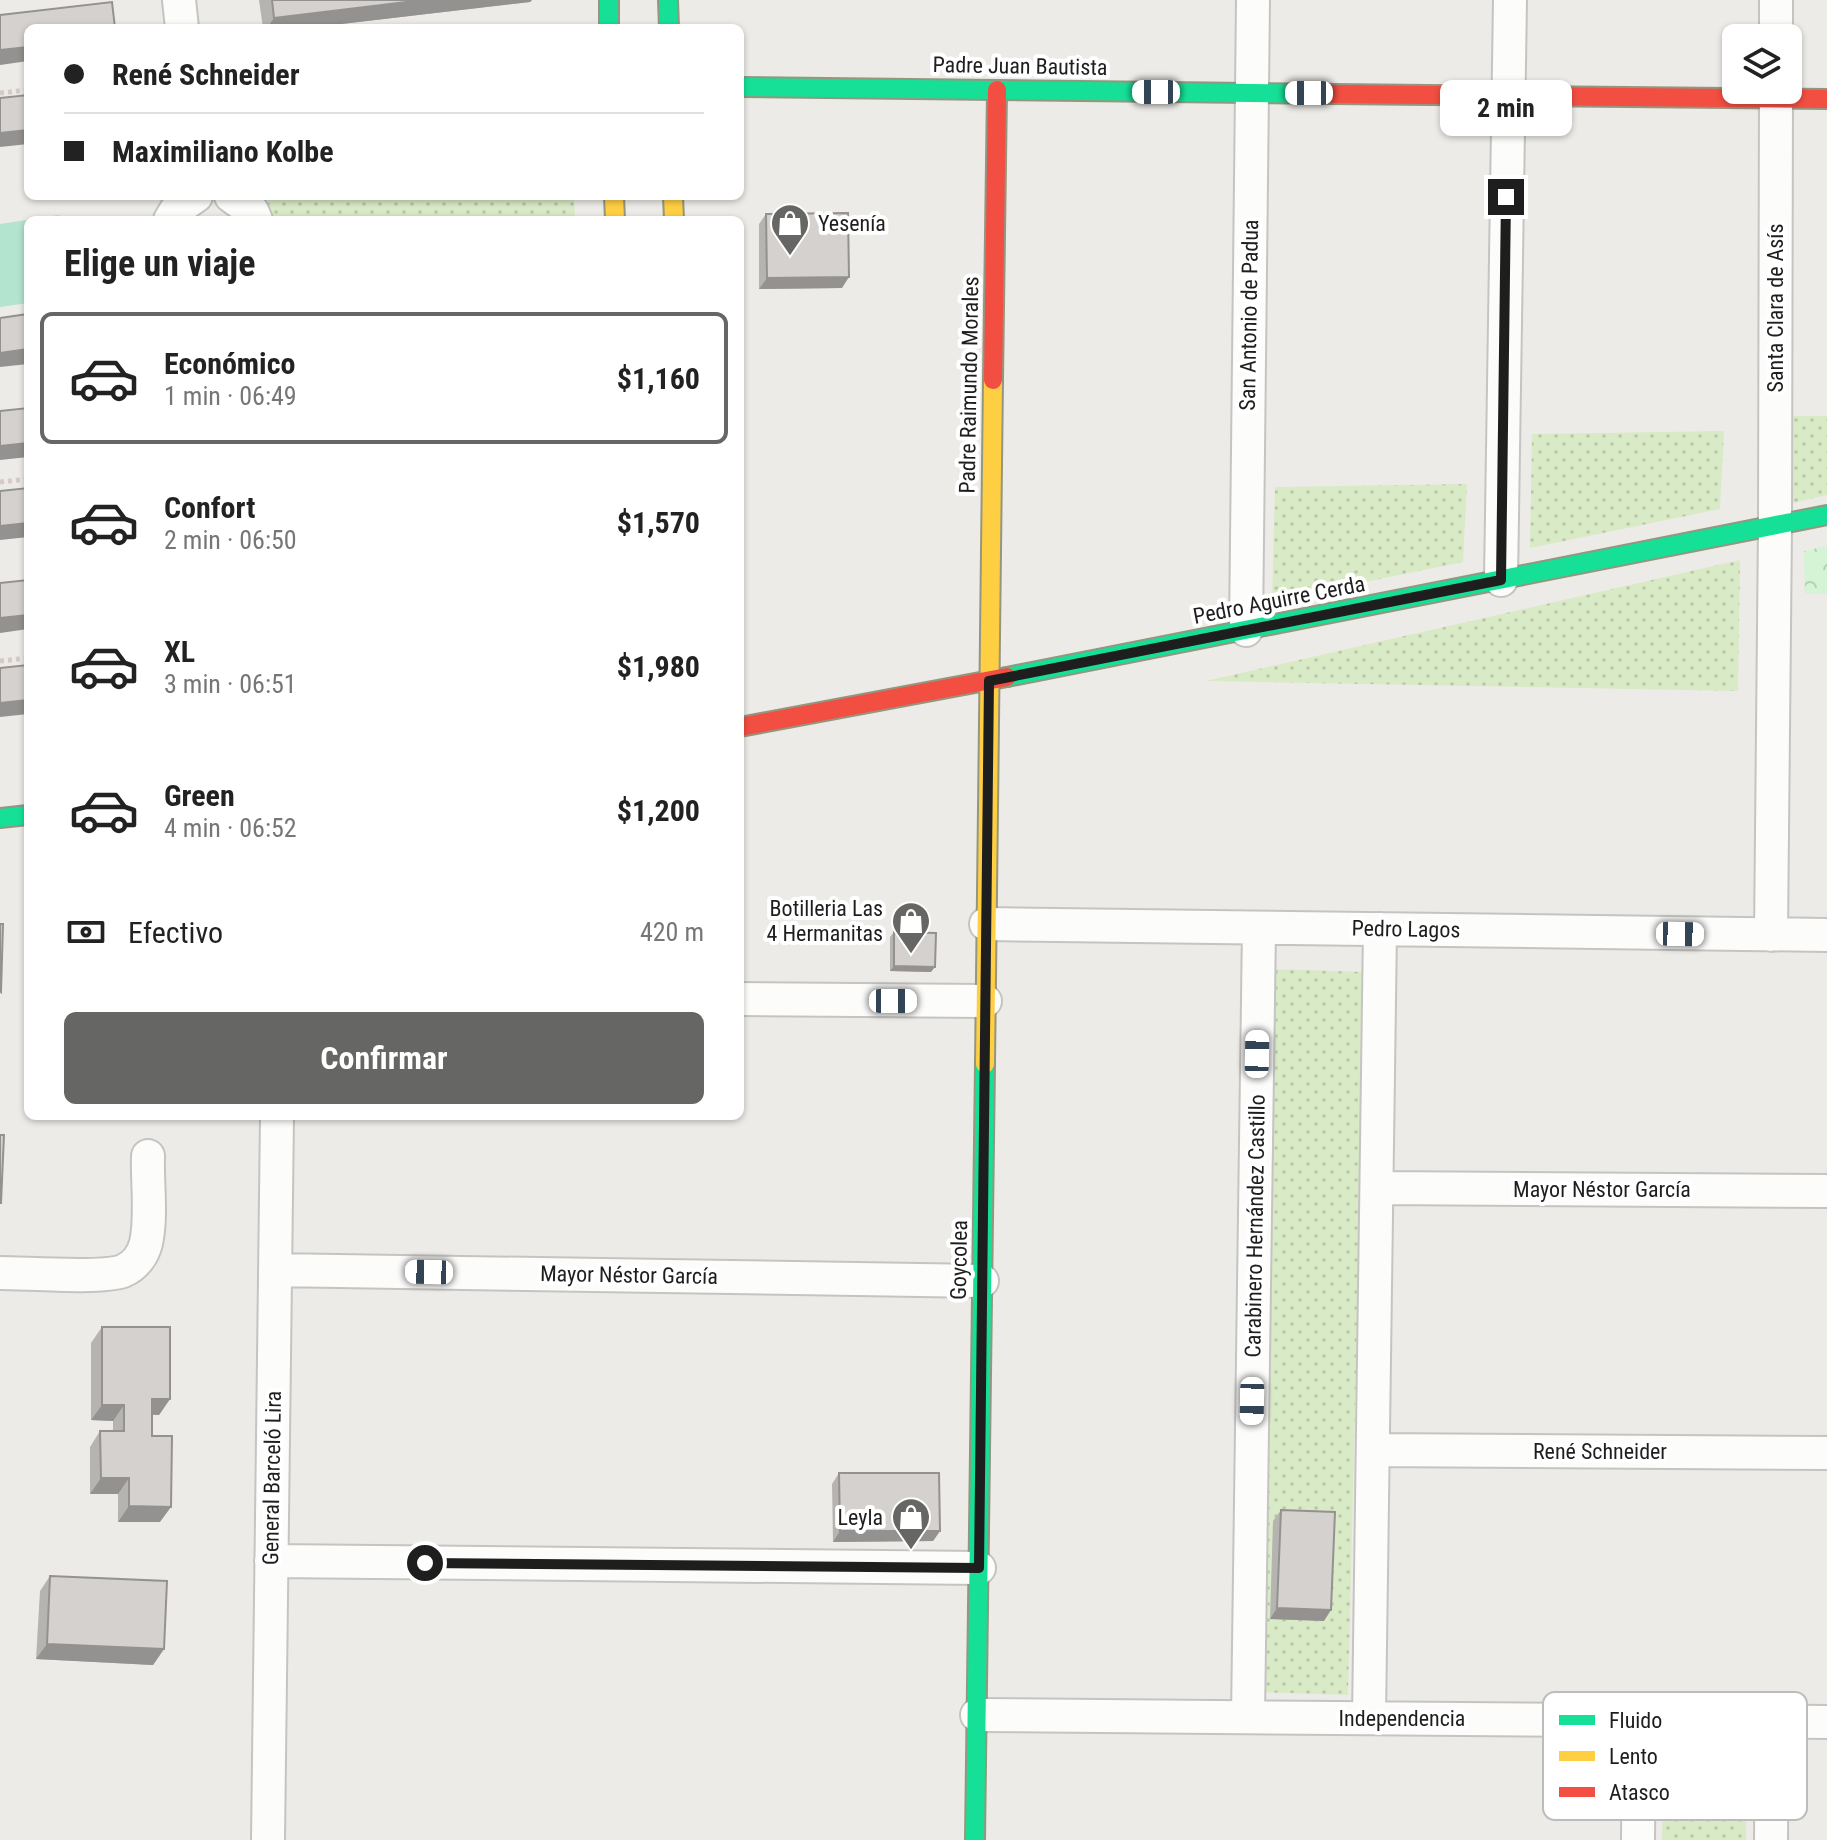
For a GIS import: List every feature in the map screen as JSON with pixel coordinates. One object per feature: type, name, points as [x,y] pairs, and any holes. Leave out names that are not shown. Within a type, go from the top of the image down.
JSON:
[{"type":"street","points":[[179,0],[182,24]]},
{"type":"street","points":[[609,0],[609,24]]},
{"type":"street","points":[[668,0],[669,24]]},
{"type":"street","name":"San Antonio de Padua","points":[[1246,630],[1253,0]]},
{"type":"street","points":[[1501,580],[1510,0]]},
{"type":"street","points":[[1776,0],[1776,24]]},
{"type":"street","name":"Padre Juan Bautista","points":[[744,87],[1508,96],[1722,94]]},
{"type":"street","name":"Padre Raimundo Morales","points":[[989,681],[997,90]]},
{"type":"street","name":"Padre Juan Bautista","points":[[1802,97],[1827,99]]},
{"type":"street","name":"Santa Clara de Asís","points":[[1771,935],[1776,104]]},
{"type":"street","points":[[172,216],[190,200]]},
{"type":"street","points":[[240,200],[254,216]]},
{"type":"street","name":"Pedro Aguirre Cerda","points":[[744,726],[989,681],[1827,515]]},
{"type":"street","name":"Goycolea","points":[[975,1840],[989,681]]},
{"type":"street","points":[[0,818],[24,815]]},
{"type":"street","name":"Pedro Lagos","points":[[986,924],[1827,935]]},
{"type":"street","name":"Carabinero Hernández Castillo","points":[[1248,1717],[1259,928]]},
{"type":"street","points":[[1369,1718],[1380,929]]},
{"type":"street","points":[[744,999],[985,1001]]},
{"type":"street","name":"General Barceló Lira","points":[[268,1840],[277,1120]]},
{"type":"street","points":[[0,1273],[104,1274],[126,1270],[135,1263],[147,1235],[148,1156]]},
{"type":"street","name":"Mayor Néstor García","points":[[1377,1188],[1827,1191]]},
{"type":"street","name":"Mayor Néstor García","points":[[275,1270],[982,1281]]},
{"type":"street","name":"René Schneider","points":[[1373,1450],[1827,1453]]},
{"type":"street","points":[[271,1561],[979,1568]]},
{"type":"street","name":"Independencia","points":[[977,1715],[1543,1719]]},
{"type":"street","points":[[1638,1820],[1638,1840]]},
{"type":"street","points":[[1771,1820],[1771,1840]]},
{"type":"path","points":[[0,93],[24,90]]},
{"type":"path","points":[[0,482],[24,479]]},
{"type":"path","points":[[0,661],[24,658]]},
{"type":"green space","points":[[268,200],[574,200],[575,216],[270,216]]},
{"type":"green space","points":[[24,220],[24,304],[0,307],[0,224]]},
{"type":"green space","points":[[1792,416],[1827,416],[1827,495],[1793,503]]},
{"type":"green space","points":[[1724,431],[1720,509],[1530,548],[1532,434]]},
{"type":"green space","points":[[1467,484],[1463,562],[1272,601],[1275,487]]},
{"type":"green space","points":[[1827,546],[1827,594],[1805,594],[1804,551]]},
{"type":"green space","points":[[1740,560],[1738,691],[1206,681]]},
{"type":"green space","points":[[1271,969],[1366,972],[1348,1695],[1253,1692]]},
{"type":"green space","points":[[1662,1820],[1746,1820],[1746,1840],[1662,1840]]},
{"type":"building","points":[[272,0],[423,0],[274,18]]},
{"type":"building","points":[[112,2],[115,24],[24,24],[24,47],[0,50],[0,15]]},
{"type":"building","points":[[24,95],[24,130],[0,133],[0,98]]},
{"type":"building","points":[[848,213],[849,277],[767,278],[766,214]]},
{"type":"building","points":[[24,315],[24,350],[0,353],[0,318]]},
{"type":"building","points":[[24,408],[24,443],[0,446],[0,411]]},
{"type":"building","points":[[24,488],[24,523],[0,526],[0,491]]},
{"type":"building","points":[[24,580],[24,615],[0,618],[0,583]]},
{"type":"building","points":[[24,665],[24,700],[0,703],[0,668]]},
{"type":"building","points":[[0,924],[3,924],[1,992],[0,991]]},
{"type":"building","name":"Botilleria Las 4 Hermanitas","points":[[894,932],[936,933],[935,967],[894,966]]},
{"type":"building","points":[[0,1135],[4,1135],[1,1203],[0,1203]]},
{"type":"building","points":[[102,1327],[170,1327],[170,1399],[152,1399],[152,1436],[172,1436],[171,1507],[129,1506],[129,1478],[101,1478],[100,1431],[124,1431],[124,1405],[102,1405]]},
{"type":"building","points":[[839,1473],[939,1473],[940,1531],[840,1531]]},
{"type":"building","points":[[1281,1510],[1335,1512],[1331,1610],[1277,1608]]},
{"type":"building","points":[[50,1576],[167,1581],[164,1649],[47,1644]]},
{"type":"traffic: fast","points":[[609,0],[609,24]]},
{"type":"traffic: fast","points":[[668,0],[669,24]]},
{"type":"traffic: fast","points":[[744,87],[1332,94]]},
{"type":"traffic: fast","points":[[1007,677],[1827,515]]},
{"type":"traffic: fast","points":[[0,818],[24,815]]},
{"type":"traffic: fast","points":[[975,1840],[985,1064]]},
{"type":"traffic: slow","points":[[614,200],[615,216]]},
{"type":"traffic: slow","points":[[673,200],[674,216]]},
{"type":"traffic: slow","points":[[985,1064],[993,380]]},
{"type":"traffic: jam","points":[[993,380],[997,90]]},
{"type":"traffic: jam","points":[[1332,94],[1827,99]]},
{"type":"traffic: jam","points":[[744,726],[1007,677]]},
{"type":"place","name":"Yesenía","points":[[790,257]]},
{"type":"place","name":"Botilleria Las 4 Hermanitas","points":[[911,955]]},
{"type":"place","name":"Leyla","points":[[911,1551]]},
{"type":"route","points":[[425,1563],[979,1568],[989,681],[1501,580],[1506,197]]}]
